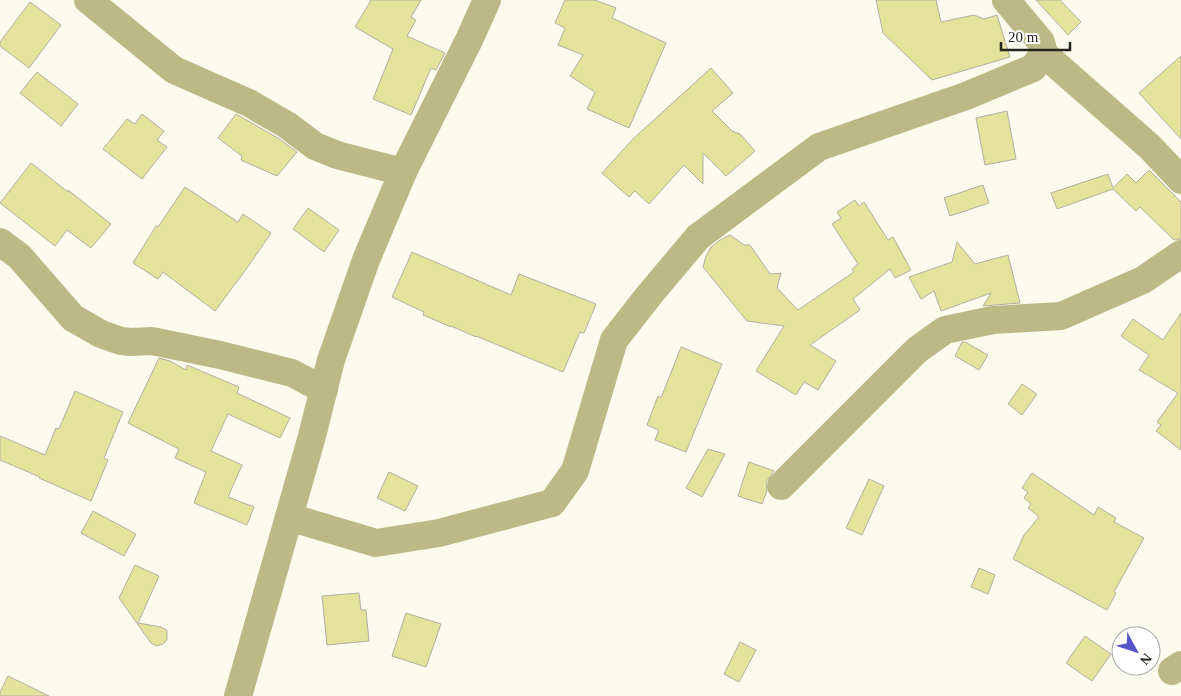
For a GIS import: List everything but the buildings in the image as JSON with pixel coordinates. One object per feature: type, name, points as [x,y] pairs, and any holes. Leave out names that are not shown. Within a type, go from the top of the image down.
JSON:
[{"type":"street","points":[[88,0],[174,70],[249,103],[287,124],[315,146],[337,155],[403,172]]},
{"type":"street","points":[[238,696],[331,360],[366,260],[403,172],[470,40],[487,0]]},
{"type":"street","points":[[1006,0],[1041,42],[1044,54],[1150,147],[1181,180]]},
{"type":"street","points":[[289,517],[376,543],[439,533],[552,503],[575,471],[614,340],[698,237],[819,147],[966,96],[1034,68],[1044,54]]},
{"type":"street","points":[[0,242],[19,256],[73,318],[101,334],[121,341],[152,341],[292,372],[324,390]]},
{"type":"street","points":[[781,486],[917,350],[946,330],[993,320],[1061,316],[1143,280],[1181,254]]},
{"type":"street","points":[[292,372],[331,360]]}]
